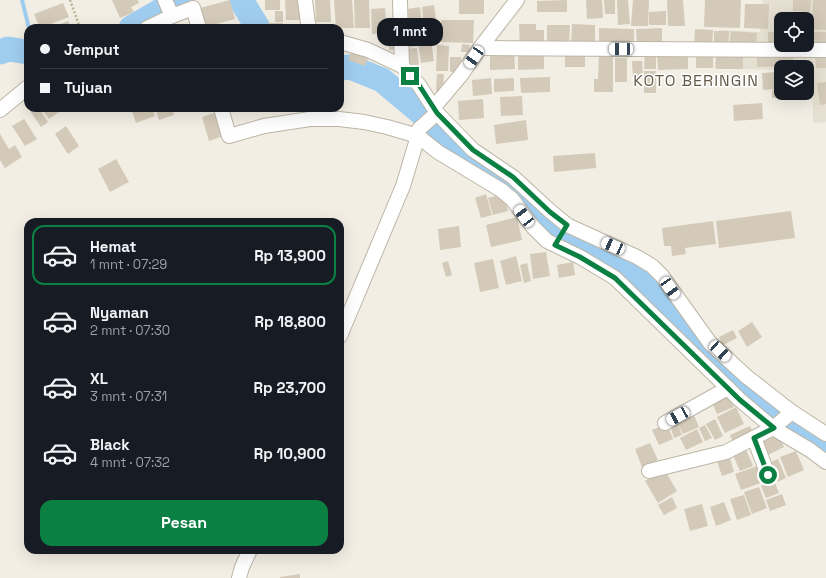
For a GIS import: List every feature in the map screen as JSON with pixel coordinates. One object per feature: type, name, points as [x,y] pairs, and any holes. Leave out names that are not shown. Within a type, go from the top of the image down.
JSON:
[{"type":"street","points":[[304,0],[308,24]]},
{"type":"street","points":[[344,326],[403,186],[418,133],[517,0]]},
{"type":"street","points":[[400,2],[402,66]]},
{"type":"street","points":[[151,24],[168,7],[193,8],[198,24]]},
{"type":"street","points":[[344,43],[368,50],[402,66],[419,85],[435,112],[473,150],[513,177],[566,226],[637,257],[652,266],[662,276],[710,342],[747,377],[790,413],[826,434]]},
{"type":"street","points":[[480,48],[826,50]]},
{"type":"street","points":[[0,110],[24,90]]},
{"type":"street","points":[[222,112],[229,136],[264,126],[289,121],[317,119],[339,119],[364,122],[418,133],[438,152],[501,190],[512,199],[542,237],[615,278],[728,388],[775,427],[826,462]]},
{"type":"street","points":[[555,244],[566,226]]},
{"type":"street","points":[[665,423],[728,388]]},
{"type":"street","points":[[649,471],[726,452],[775,427],[790,413]]},
{"type":"street","points":[[754,438],[768,475]]},
{"type":"street","points":[[239,578],[248,554]]},
{"type":"path","points":[[70,0],[79,24]]},
{"type":"shaded area","points":[[763,0],[826,0],[826,122],[813,123],[814,60],[774,60],[774,70],[714,68],[719,30],[760,32]]},
{"type":"building","points":[[112,0],[138,0],[139,3],[131,7],[134,12],[120,18]]},
{"type":"building","points":[[230,0],[235,19],[216,24],[204,24],[200,8]]},
{"type":"building","points":[[265,0],[280,0],[280,10],[265,10]]},
{"type":"building","points":[[285,0],[300,0],[301,20],[286,20]]},
{"type":"building","points":[[315,0],[330,0],[331,22],[316,22]]},
{"type":"building","points":[[334,0],[352,0],[354,28],[344,28],[344,24],[336,24]]},
{"type":"building","points":[[354,0],[369,0],[370,28],[355,28]]},
{"type":"building","points":[[459,0],[484,0],[484,14],[459,14]]},
{"type":"building","points":[[567,0],[567,12],[537,12],[537,1]]},
{"type":"building","points":[[586,0],[602,0],[603,18],[587,19]]},
{"type":"building","points":[[604,0],[615,0],[615,14],[605,14]]},
{"type":"building","points":[[617,0],[628,0],[630,24],[618,25]]},
{"type":"building","points":[[633,0],[649,0],[648,26],[631,26]]},
{"type":"building","points":[[667,0],[683,0],[685,26],[668,26]]},
{"type":"building","points":[[705,0],[741,0],[740,28],[704,27]]},
{"type":"building","points":[[793,0],[811,0],[810,12],[793,11]]},
{"type":"building","points":[[813,0],[826,0],[826,30],[814,29],[814,12],[812,12]]},
{"type":"building","points":[[63,3],[69,17],[51,24],[38,24],[34,14]]},
{"type":"building","points":[[745,4],[769,4],[768,29],[744,28]]},
{"type":"building","points":[[434,5],[437,26],[424,28],[422,7]]},
{"type":"building","points":[[420,7],[422,25],[410,26],[408,9]]},
{"type":"building","points":[[385,8],[387,33],[372,34],[371,9]]},
{"type":"building","points":[[275,11],[283,11],[283,22],[275,22]]},
{"type":"building","points":[[666,11],[666,25],[649,25],[649,12]]},
{"type":"building","points":[[441,20],[474,20],[473,43],[441,42]]},
{"type":"building","points":[[68,21],[69,24],[61,24]]},
{"type":"building","points":[[268,23],[283,23],[283,24]]},
{"type":"building","points":[[519,24],[536,24],[536,30],[544,30],[544,46],[520,47]]},
{"type":"building","points":[[572,24],[595,25],[595,46],[571,46]]},
{"type":"building","points":[[547,25],[570,25],[569,46],[547,46]]},
{"type":"building","points":[[599,28],[634,29],[634,46],[599,46]]},
{"type":"building","points":[[662,28],[662,46],[637,47],[636,29]]},
{"type":"building","points":[[695,29],[713,30],[712,48],[694,47]]},
{"type":"building","points":[[714,31],[729,31],[728,47],[714,47]]},
{"type":"building","points":[[731,31],[757,33],[756,49],[730,47]]},
{"type":"building","points":[[768,32],[774,32],[774,47],[768,48]]},
{"type":"building","points":[[814,32],[826,32],[826,48],[815,49]]},
{"type":"building","points":[[399,37],[399,50],[389,50],[388,38]]},
{"type":"building","points":[[416,37],[417,46],[404,48],[403,39]]},
{"type":"building","points":[[431,40],[434,61],[421,63],[418,42]]},
{"type":"building","points":[[462,44],[470,45],[469,52],[461,52]]},
{"type":"building","points":[[437,45],[449,46],[448,71],[436,71]]},
{"type":"building","points":[[353,47],[370,52],[365,66],[348,60]]},
{"type":"building","points":[[417,48],[419,65],[405,66],[404,49]]},
{"type":"building","points":[[514,50],[515,69],[490,70],[490,51]]},
{"type":"building","points":[[688,51],[688,69],[658,70],[657,52]]},
{"type":"building","points":[[544,52],[544,69],[518,70],[518,53]]},
{"type":"building","points":[[645,52],[656,52],[656,69],[644,69]]},
{"type":"building","points":[[716,52],[743,52],[743,69],[716,69]]},
{"type":"building","points":[[599,53],[613,53],[613,92],[594,92],[594,79],[598,79]]},
{"type":"building","points":[[757,53],[793,53],[793,60],[774,60],[774,67],[757,67]]},
{"type":"building","points":[[826,53],[826,68],[816,68],[815,54]]},
{"type":"building","points":[[565,55],[585,55],[585,67],[565,67]]},
{"type":"building","points":[[696,56],[713,56],[713,68],[696,68]]},
{"type":"building","points":[[450,57],[461,57],[461,72],[450,72]]},
{"type":"building","points":[[615,58],[627,58],[627,82],[615,82]]},
{"type":"building","points":[[632,61],[642,61],[643,77],[633,77]]},
{"type":"building","points":[[644,71],[656,71],[656,93],[644,93]]},
{"type":"building","points":[[774,72],[774,89],[763,90],[762,73]]},
{"type":"building","points":[[437,74],[444,74],[443,91],[436,91]]},
{"type":"building","points":[[550,77],[550,92],[521,93],[520,78]]},
{"type":"building","points":[[491,78],[492,94],[473,96],[472,80]]},
{"type":"building","points":[[514,78],[514,91],[494,92],[494,79]]},
{"type":"building","points":[[826,82],[826,104],[820,105],[817,83]]},
{"type":"building","points":[[772,90],[774,90],[774,98],[772,98]]},
{"type":"building","points":[[522,96],[523,115],[501,116],[500,97]]},
{"type":"building","points":[[483,99],[484,118],[459,120],[458,101]]},
{"type":"building","points":[[762,103],[763,119],[734,121],[733,105]]},
{"type":"building","points":[[31,112],[42,112],[48,122],[41,127]]},
{"type":"building","points":[[44,112],[59,112],[49,119]]},
{"type":"building","points":[[132,112],[154,112],[155,116],[136,123]]},
{"type":"building","points":[[156,112],[173,112],[174,115],[159,120]]},
{"type":"building","points":[[219,112],[226,135],[209,141],[202,117]]},
{"type":"building","points":[[24,119],[37,139],[25,146],[12,126]]},
{"type":"building","points":[[526,120],[528,140],[496,144],[494,125]]},
{"type":"building","points":[[66,126],[79,146],[68,154],[55,134]]},
{"type":"building","points":[[0,134],[9,149],[15,145],[22,157],[5,168],[0,160]]},
{"type":"building","points":[[595,153],[596,168],[554,172],[553,156]]},
{"type":"building","points":[[116,159],[129,182],[110,192],[98,169]]},
{"type":"building","points":[[486,194],[492,215],[481,218],[475,198]]},
{"type":"building","points":[[504,194],[508,211],[493,215],[488,198]]},
{"type":"building","points":[[791,211],[795,238],[719,248],[716,221]]},
{"type":"building","points":[[517,217],[522,240],[491,247],[486,225]]},
{"type":"building","points":[[713,221],[716,244],[685,248],[686,254],[672,256],[671,246],[664,246],[662,228]]},
{"type":"building","points":[[459,226],[461,247],[440,250],[438,229]]},
{"type":"building","points":[[546,252],[550,276],[533,279],[530,254]]},
{"type":"building","points":[[516,256],[522,281],[506,285],[500,261]]},
{"type":"building","points":[[493,259],[499,288],[480,292],[474,263]]},
{"type":"building","points":[[448,261],[452,275],[446,277],[442,263]]},
{"type":"building","points":[[573,262],[575,275],[559,278],[557,265]]},
{"type":"building","points":[[527,263],[531,281],[524,283],[520,265]]},
{"type":"building","points":[[752,322],[762,337],[747,347],[738,331]]},
{"type":"building","points":[[733,330],[737,338],[723,345],[719,337]]},
{"type":"building","points":[[727,393],[734,407],[717,414],[711,400]]},
{"type":"building","points":[[736,407],[744,424],[725,433],[717,417]]},
{"type":"building","points":[[693,413],[699,427],[683,434],[677,421]]},
{"type":"building","points":[[715,419],[723,436],[715,440],[706,424]]},
{"type":"building","points":[[677,420],[682,435],[674,438],[669,423]]},
{"type":"building","points":[[667,424],[673,439],[659,445],[652,430]]},
{"type":"building","points":[[705,425],[712,438],[705,441],[699,428]]},
{"type":"building","points":[[750,426],[755,437],[735,446],[730,435]]},
{"type":"building","points":[[697,429],[703,442],[686,450],[680,438]]},
{"type":"building","points":[[776,430],[784,447],[766,456],[757,439]]},
{"type":"building","points":[[650,443],[658,460],[642,467],[635,449]]},
{"type":"building","points":[[745,447],[753,466],[740,471],[732,453]]},
{"type":"building","points":[[796,451],[804,470],[788,477],[780,457]]},
{"type":"building","points":[[729,454],[734,472],[722,476],[716,458]]},
{"type":"building","points":[[778,459],[786,478],[777,482],[769,463]]},
{"type":"building","points":[[760,465],[766,481],[741,490],[735,474]]},
{"type":"building","points":[[664,469],[677,491],[658,503],[645,481]]},
{"type":"building","points":[[774,480],[779,493],[766,498],[761,486]]},
{"type":"building","points":[[759,487],[767,508],[752,514],[744,492]]},
{"type":"building","points":[[782,494],[786,505],[770,511],[766,500]]},
{"type":"building","points":[[744,495],[751,515],[737,520],[730,499]]},
{"type":"building","points":[[672,497],[677,508],[664,515],[658,505]]},
{"type":"building","points":[[724,502],[731,520],[716,526],[710,507]]},
{"type":"building","points":[[702,504],[708,526],[690,531],[684,509]]},
{"type":"building","points":[[300,574],[300,578],[280,578],[280,577]]},
{"type":"waterway","points":[[22,0],[28,24]]},
{"type":"waterway","points":[[138,24],[179,0]]},
{"type":"waterway","points":[[241,0],[256,24]]},
{"type":"waterway","points":[[0,52],[8,49],[24,51]]},
{"type":"waterway","points":[[344,68],[350,67],[382,80],[495,175],[553,234],[654,287],[707,357],[826,452]]},
{"type":"district","name":"KOTO BERINGIN","points":[[696,80]]},
{"type":"route","points":[[410,76],[419,85],[437,113],[473,150],[513,177],[550,212],[567,225],[555,245],[580,257],[615,278],[740,400],[774,428],[754,438],[768,475]]}]
